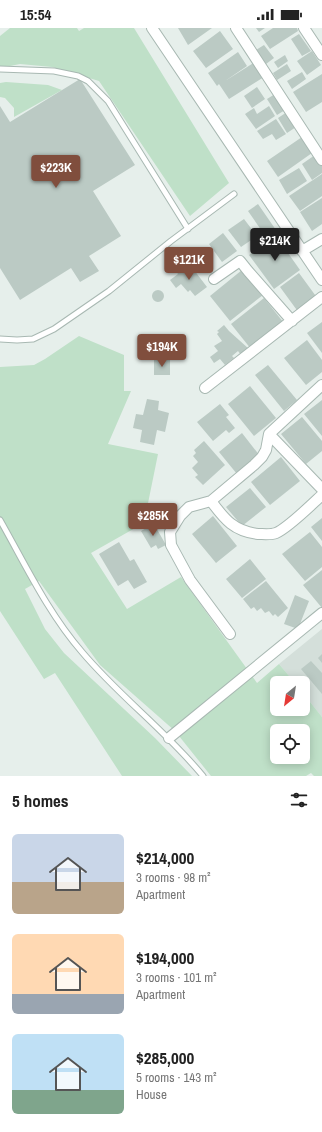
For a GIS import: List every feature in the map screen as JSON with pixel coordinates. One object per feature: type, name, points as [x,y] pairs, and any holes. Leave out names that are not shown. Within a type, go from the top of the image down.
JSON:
[{"type":"street","points":[[152,28],[322,280]]},
{"type":"street","points":[[236,28],[322,160]]},
{"type":"street","points":[[304,28],[322,56]]},
{"type":"street","points":[[302,251],[322,239]]},
{"type":"street","points":[[214,279],[240,261],[292,321]]},
{"type":"street","points":[[205,388],[322,297]]},
{"type":"street","points":[[230,634],[190,580],[171,545],[170,532],[180,516],[189,507],[212,501],[262,457],[266,450],[270,434],[322,385]]},
{"type":"street","points":[[270,434],[322,488]]},
{"type":"street","points":[[212,501],[224,518],[235,528],[251,533],[265,534],[276,533],[322,496]]},
{"type":"street","points":[[169,738],[322,613]]},
{"type":"lane","points":[[0,69],[54,71],[78,76],[88,81],[108,101],[188,229]]},
{"type":"lane","points":[[0,338],[17,340],[33,339],[54,329],[109,291],[171,241],[234,194]]},
{"type":"lane","points":[[0,520],[50,608],[81,651],[98,670],[169,738],[203,776]]},
{"type":"shaded area","points":[[322,629],[322,717],[310,702],[310,676],[289,676],[279,664]]},
{"type":"green space","points":[[10,28],[77,28],[79,31],[84,28],[134,28],[229,183],[190,216],[99,81],[52,67],[20,64],[0,68],[0,36]]},
{"type":"green space","points":[[6,82],[48,85],[62,90],[14,117],[14,108],[5,98],[0,97],[0,83]]},
{"type":"green space","points":[[79,336],[124,355],[124,391],[131,391],[108,444],[158,454],[144,523],[91,553],[127,609],[181,577],[257,683],[279,664],[289,676],[270,676],[270,716],[310,716],[310,702],[322,717],[322,776],[314,776],[311,773],[306,776],[211,776],[175,731],[100,665],[39,581],[25,589],[45,629],[64,653],[155,738],[192,776],[122,776],[55,673],[44,679],[0,611],[0,367],[34,365]]},
{"type":"building","points":[[178,28],[212,28],[188,45]]},
{"type":"building","points":[[256,28],[265,28],[259,32]]},
{"type":"building","points":[[273,28],[297,28],[298,31],[270,49],[261,36]]},
{"type":"building","points":[[220,31],[233,49],[206,68],[193,51]]},
{"type":"building","points":[[299,34],[311,51],[302,56],[291,39]]},
{"type":"building","points":[[264,45],[274,58],[266,64],[256,50]]},
{"type":"building","points":[[312,51],[321,65],[307,75],[297,61]]},
{"type":"building","points":[[238,52],[247,66],[225,81],[255,62],[264,77],[229,99],[219,84],[217,86],[208,73]]},
{"type":"building","points":[[285,55],[288,61],[278,68],[274,62]]},
{"type":"building","points":[[287,64],[291,71],[277,80],[273,73]]},
{"type":"building","points":[[302,72],[306,79],[292,89],[287,81]]},
{"type":"building","points":[[322,74],[322,102],[306,112],[293,92]]},
{"type":"building","points":[[80,79],[135,165],[93,191],[121,236],[89,256],[99,271],[80,282],[71,268],[20,300],[0,268],[0,106],[10,122]]},
{"type":"building","points":[[257,87],[265,99],[252,108],[244,96]]},
{"type":"building","points":[[275,94],[285,110],[277,115],[267,99]]},
{"type":"building","points":[[269,106],[275,116],[256,129],[245,114],[254,108],[257,114]]},
{"type":"building","points":[[287,112],[296,127],[287,133],[278,118]]},
{"type":"building","points":[[276,119],[286,134],[276,140],[272,134],[263,139],[257,131]]},
{"type":"building","points":[[302,137],[312,153],[278,177],[267,161]]},
{"type":"building","points":[[315,155],[322,165],[322,173],[312,180],[302,164]]},
{"type":"building","points":[[299,168],[307,181],[287,194],[279,180]]},
{"type":"building","points":[[322,174],[322,196],[300,211],[289,196]]},
{"type":"building","points":[[322,198],[322,224],[312,231],[300,212]]},
{"type":"building","points":[[258,204],[276,230],[266,237],[248,211]]},
{"type":"building","points":[[244,219],[257,236],[241,247],[228,230]]},
{"type":"building","points":[[223,233],[237,251],[222,262],[209,244]]},
{"type":"building","points":[[276,236],[300,270],[274,289],[249,255]]},
{"type":"building","points":[[182,266],[189,274],[194,270],[207,287],[195,296],[190,290],[188,292],[181,284],[176,288],[170,280],[178,274],[176,271]]},
{"type":"building","points":[[242,270],[263,295],[230,321],[210,296]]},
{"type":"building","points":[[299,273],[318,299],[299,313],[280,287]]},
{"type":"building","points":[[158,290],[162,292],[164,296],[162,300],[158,302],[154,300],[152,296],[154,292]]},
{"type":"building","points":[[264,298],[284,323],[251,349],[231,324]]},
{"type":"building","points":[[322,322],[322,353],[307,333]]},
{"type":"building","points":[[224,325],[249,349],[241,355],[238,351],[232,356],[234,358],[225,365],[220,359],[214,363],[210,357],[218,351],[214,346],[222,341],[217,334],[219,332],[217,331]]},
{"type":"building","points":[[307,340],[322,360],[322,372],[306,385],[284,358]]},
{"type":"building","points":[[154,360],[170,360],[170,375],[154,375]]},
{"type":"building","points":[[268,365],[297,400],[284,411],[255,375]]},
{"type":"building","points":[[250,386],[276,418],[254,436],[228,404]]},
{"type":"building","points":[[147,399],[159,401],[158,410],[169,413],[165,432],[157,430],[154,445],[140,442],[142,430],[133,428],[136,414],[143,415]]},
{"type":"building","points":[[322,400],[322,436],[304,414]]},
{"type":"building","points":[[220,404],[229,415],[226,417],[235,428],[229,433],[226,430],[213,441],[197,422]]},
{"type":"building","points":[[302,417],[322,441],[322,451],[306,464],[281,434]]},
{"type":"building","points":[[242,433],[260,456],[237,474],[219,452]]},
{"type":"building","points":[[204,441],[225,465],[203,485],[195,477],[198,475],[192,468],[198,462],[193,456],[196,453],[194,450]]},
{"type":"building","points":[[281,457],[300,481],[270,505],[251,482]]},
{"type":"building","points":[[250,488],[266,507],[242,526],[226,507]]},
{"type":"building","points":[[213,516],[237,546],[216,563],[192,534]]},
{"type":"building","points":[[322,518],[322,541],[311,527]]},
{"type":"building","points":[[154,524],[166,545],[158,549],[156,545],[151,548],[141,531]]},
{"type":"building","points":[[310,532],[322,547],[322,567],[305,581],[282,554]]},
{"type":"building","points":[[119,542],[130,561],[134,559],[147,582],[134,589],[128,580],[118,586],[99,554]]},
{"type":"building","points":[[250,559],[266,579],[242,598],[226,579]]},
{"type":"building","points":[[322,570],[322,608],[303,585]]},
{"type":"building","points":[[266,581],[288,608],[278,617],[275,614],[273,616],[269,611],[265,613],[261,608],[257,611],[254,607],[251,609],[243,599]]},
{"type":"building","points":[[295,595],[309,601],[298,629],[284,624]]},
{"type":"building","points":[[322,654],[322,663],[318,658]]},
{"type":"building","points":[[311,661],[322,673],[322,694],[310,680],[310,676],[307,676],[301,669]]}]
